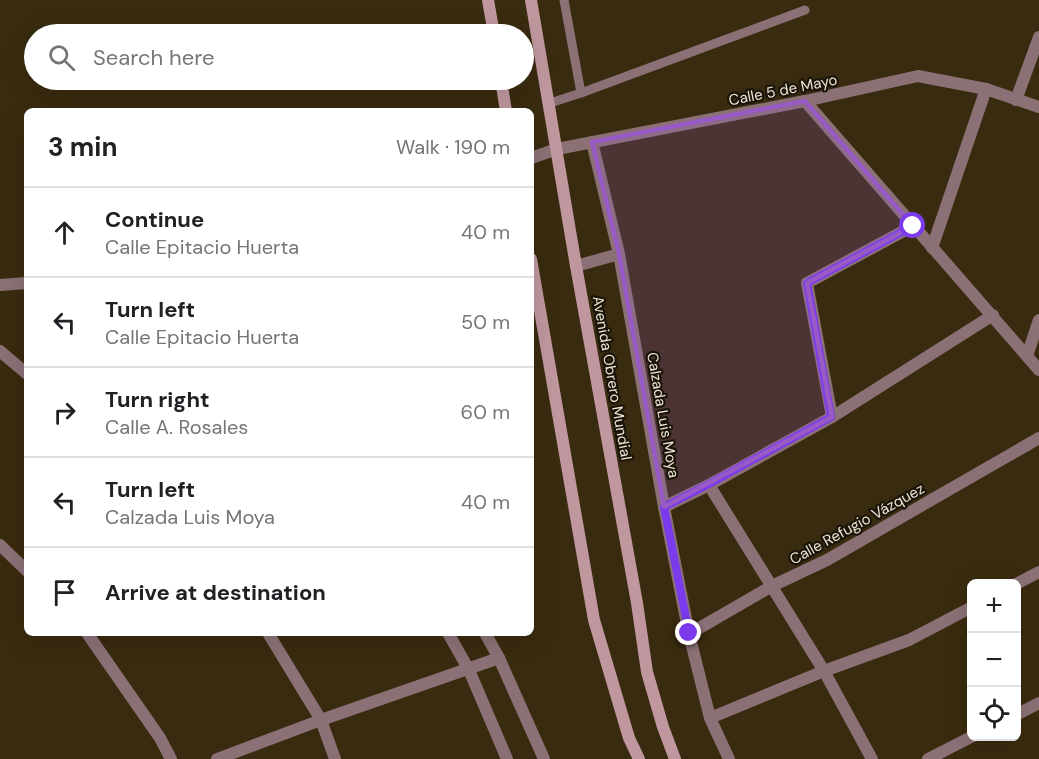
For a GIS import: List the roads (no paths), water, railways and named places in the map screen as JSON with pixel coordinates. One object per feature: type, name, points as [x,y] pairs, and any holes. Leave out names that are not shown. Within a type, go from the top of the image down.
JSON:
[{"type":"main road","points":[[488,0],[492,24]]},
{"type":"main road","name":"Avenida Obrero Mundial","points":[[531,0],[637,603],[647,672],[675,759]]},
{"type":"main road","points":[[503,90],[506,108]]},
{"type":"main road","points":[[534,276],[594,620],[624,720],[639,759]]},
{"type":"street","points":[[1016,100],[1034,67],[1039,37]]},
{"type":"street","name":"Calle 5 de Mayo","points":[[534,157],[557,149],[805,101],[918,76],[986,89],[1039,107]]},
{"type":"street","points":[[932,248],[986,89]]},
{"type":"street","points":[[805,101],[1039,369]]},
{"type":"street","name":"Calzada Luis Moya","points":[[592,142],[620,254],[664,507],[689,633],[710,718],[729,759]]},
{"type":"street","points":[[831,417],[807,283],[913,226]]},
{"type":"street","points":[[576,266],[620,254]]},
{"type":"street","points":[[0,285],[24,283]]},
{"type":"street","points":[[664,507],[831,417],[993,315]]},
{"type":"street","points":[[1027,356],[1039,320]]},
{"type":"street","points":[[0,351],[24,371]]},
{"type":"street","name":"Calle Refugio Vázquez","points":[[689,633],[772,586],[827,560],[1039,438]]},
{"type":"street","points":[[709,484],[825,671],[872,759]]},
{"type":"street","points":[[0,545],[24,568]]},
{"type":"street","points":[[1021,582],[1039,572]]},
{"type":"street","points":[[710,718],[909,640],[967,611]]},
{"type":"street","points":[[89,636],[160,738],[171,759]]},
{"type":"street","points":[[270,636],[321,720],[335,759]]},
{"type":"street","points":[[450,636],[469,670],[507,759]]},
{"type":"street","points":[[487,636],[499,658],[544,759]]},
{"type":"street","points":[[217,759],[499,658]]},
{"type":"street","points":[[1021,713],[1039,703]]},
{"type":"street","points":[[928,759],[967,739]]},
{"type":"lane","points":[[564,0],[581,93]]},
{"type":"lane","points":[[550,103],[805,10]]}]
